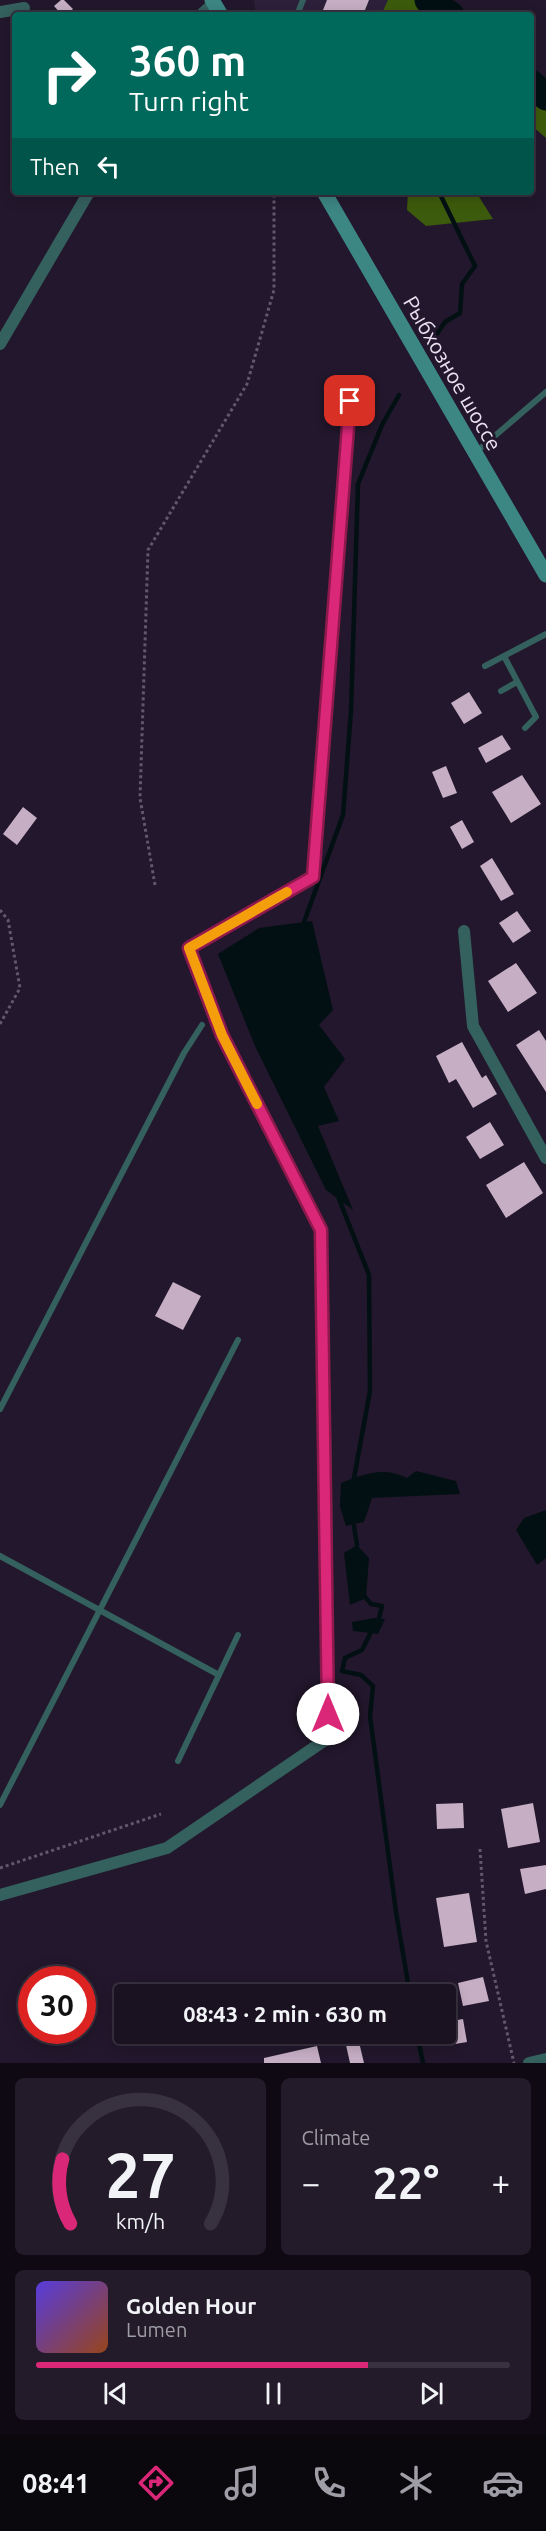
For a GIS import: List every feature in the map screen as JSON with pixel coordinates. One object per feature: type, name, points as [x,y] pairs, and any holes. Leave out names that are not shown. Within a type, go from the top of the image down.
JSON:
[{"type":"main road","name":"Рыбхозное шоссе","points":[[326,195],[546,575]]},
{"type":"street","points":[[0,12],[24,8]]},
{"type":"street","points":[[0,344],[87,195]]},
{"type":"street","points":[[0,1895],[167,1848],[328,1738],[321,1230],[222,1035],[189,948],[313,877],[350,401]]},
{"type":"street","points":[[464,931],[473,1026],[546,1158]]},
{"type":"street","points":[[529,2063],[546,2059]]},
{"type":"lane","points":[[475,452],[546,392]]},
{"type":"lane","points":[[485,666],[546,634]]},
{"type":"lane","points":[[504,656],[536,717],[525,728]]},
{"type":"lane","points":[[501,691],[517,682]]},
{"type":"lane","points":[[0,1409],[184,1053],[202,1025]]},
{"type":"lane","points":[[0,1805],[238,1340]]},
{"type":"lane","points":[[0,1556],[219,1675]]},
{"type":"lane","points":[[178,1761],[238,1635]]},
{"type":"path","points":[[155,885],[140,798],[148,550],[247,384],[274,290],[274,195]]},
{"type":"path","points":[[0,910],[8,920],[20,988],[0,1024]]},
{"type":"path","points":[[0,1868],[161,1814]]},
{"type":"path","points":[[480,1849],[486,1941],[514,2063]]},
{"type":"shaded area","points":[[254,0],[388,0],[382,12],[256,12]]},
{"type":"shaded area","points":[[312,921],[333,1010],[319,1025],[345,1059],[324,1087],[339,1121],[318,1126],[353,1210],[326,1190],[255,1046],[218,954],[259,928]]},
{"type":"shaded area","points":[[416,1471],[456,1481],[460,1494],[372,1498],[364,1522],[346,1526],[340,1507],[341,1483],[365,1474],[382,1472],[390,1472],[407,1478]]},
{"type":"shaded area","points":[[546,1510],[546,1558],[537,1565],[516,1530],[524,1518]]},
{"type":"shaded area","points":[[357,1545],[369,1558],[366,1598],[350,1605],[344,1553]]},
{"type":"shaded area","points":[[374,1618],[385,1619],[378,1634],[353,1631],[352,1622]]},
{"type":"green space","points":[[388,0],[449,0],[446,12],[382,12]]},
{"type":"green space","points":[[534,71],[546,81],[546,138],[534,128]]},
{"type":"green space","points":[[408,195],[478,195],[493,219],[426,226],[407,210]]},
{"type":"building","points":[[64,0],[73,9],[70,12],[59,12],[54,6]]},
{"type":"building","points":[[327,0],[369,0],[364,12],[322,12]]},
{"type":"building","points":[[469,692],[482,713],[464,724],[451,703]]},
{"type":"building","points":[[502,735],[511,749],[486,763],[478,748]]},
{"type":"building","points":[[446,766],[457,793],[443,798],[432,772]]},
{"type":"building","points":[[522,775],[541,804],[511,823],[492,792]]},
{"type":"building","points":[[23,807],[37,818],[17,845],[3,834]]},
{"type":"building","points":[[462,820],[474,842],[462,849],[450,827]]},
{"type":"building","points":[[492,858],[514,894],[501,901],[480,866]]},
{"type":"building","points":[[517,911],[531,931],[513,943],[499,923]]},
{"type":"building","points":[[516,963],[537,993],[508,1012],[488,981]]},
{"type":"building","points":[[539,1030],[546,1041],[546,1092],[516,1045]]},
{"type":"building","points":[[462,1042],[482,1078],[486,1075],[497,1094],[473,1108],[456,1079],[449,1083],[436,1056]]},
{"type":"building","points":[[490,1122],[504,1145],[480,1159],[466,1137]]},
{"type":"building","points":[[524,1162],[543,1193],[506,1218],[486,1185]]},
{"type":"building","points":[[173,1282],[201,1296],[183,1330],[155,1316]]},
{"type":"building","points":[[463,1803],[464,1828],[437,1829],[436,1804]]},
{"type":"building","points":[[533,1803],[540,1842],[508,1848],[501,1809]]},
{"type":"building","points":[[546,1865],[546,1889],[525,1894],[520,1869]]},
{"type":"building","points":[[469,1893],[477,1942],[444,1947],[436,1898]]},
{"type":"building","points":[[483,1977],[489,2001],[463,2006],[458,1983]]},
{"type":"building","points":[[463,2019],[467,2042],[456,2044],[456,2020]]},
{"type":"building","points":[[359,2044],[364,2063],[350,2063],[346,2045]]},
{"type":"building","points":[[317,2046],[321,2063],[264,2063],[264,2058]]},
{"type":"waterway","points":[[428,0],[446,12]]},
{"type":"waterway","points":[[428,12],[431,1]]},
{"type":"waterway","points":[[534,86],[546,97]]},
{"type":"waterway","points":[[430,344],[445,322],[460,313],[462,284],[475,266],[440,195]]},
{"type":"waterway","points":[[304,922],[343,815],[351,711],[358,484],[382,425],[399,395]]},
{"type":"waterway","points":[[339,1199],[369,1275],[370,1391],[354,1478]]},
{"type":"waterway","points":[[354,1526],[357,1545]]},
{"type":"waterway","points":[[366,1598],[371,1604],[382,1606],[379,1618]]},
{"type":"waterway","points":[[370,1634],[362,1650],[345,1658],[342,1671],[361,1675],[373,1686],[370,1716],[396,1912],[408,1984]]},
{"type":"waterway","points":[[419,2044],[423,2063]]},
{"type":"slow traffic","points":[[257,1104],[222,1035],[189,948],[287,892]]},
{"type":"route","points":[[328,1714],[321,1230],[222,1035],[189,948],[313,877],[350,401]]}]
